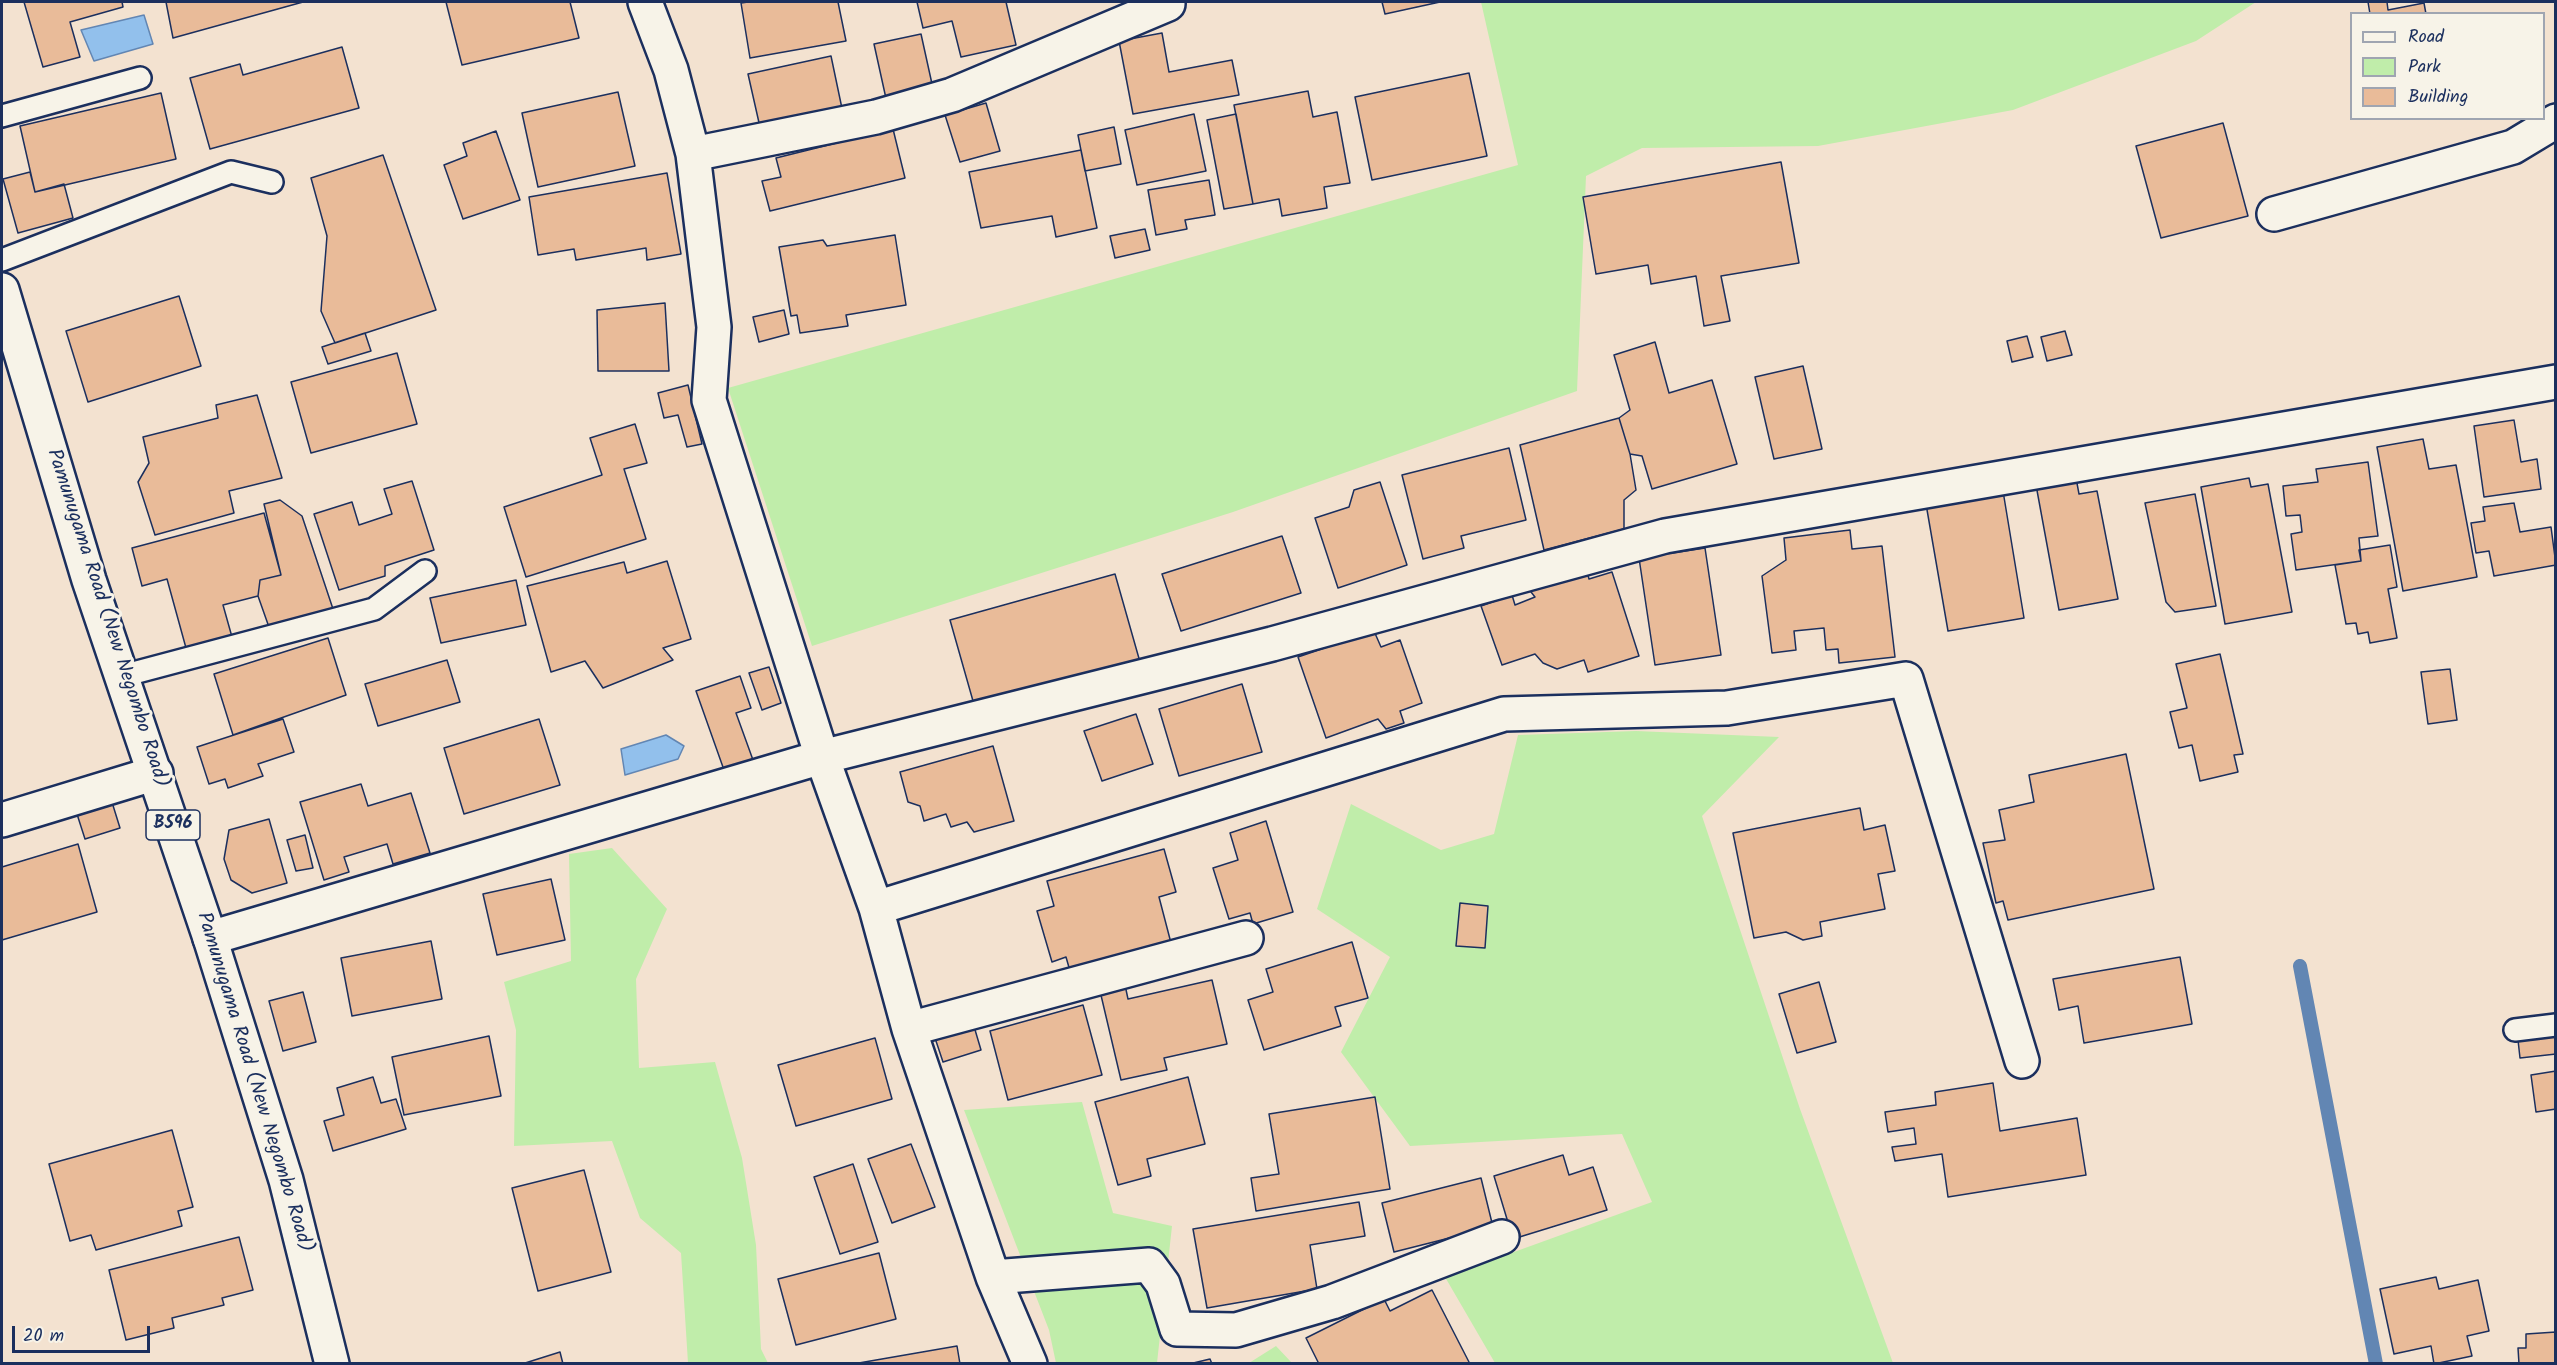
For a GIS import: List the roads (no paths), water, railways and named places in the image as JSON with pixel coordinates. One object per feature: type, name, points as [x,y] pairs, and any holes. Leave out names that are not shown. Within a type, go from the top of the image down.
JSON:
[{"type":"street","points":[[645,2],[671,70],[693,154],[714,327],[709,400],[822,758],[876,908],[909,1029],[993,1277],[1030,1364]]},
{"type":"street","points":[[693,154],[876,117],[952,95],[1168,4]]},
{"type":"street","points":[[2274,214],[2513,147],[2556,121]]},
{"type":"street","name":"Pamunugama Road (New Negombo Road)","points":[[2,290],[89,580],[156,773],[286,1180],[332,1364]]},
{"type":"street","points":[[210,938],[822,758],[1272,644],[1665,536],[2556,382]]},
{"type":"street","points":[[876,908],[1504,714],[1727,708],[1906,679],[2022,1061]]},
{"type":"street","points":[[2,820],[156,773]]},
{"type":"street","points":[[909,1029],[1246,938]]},
{"type":"street","points":[[993,1277],[1149,1265],[1163,1284],[1177,1329],[1236,1330],[1332,1302],[1502,1237]]},
{"type":"lane","points":[[2,116],[140,78]]},
{"type":"lane","points":[[2,260],[231,172],[272,182]]},
{"type":"lane","points":[[122,676],[375,609],[425,571]]},
{"type":"lane","points":[[2515,1030],[2556,1024]]},
{"type":"water","points":[[144,15],[153,44],[94,61],[81,30]]},
{"type":"water","points":[[666,735],[684,746],[678,759],[625,775],[621,749]]},
{"type":"waterway","points":[[2300,966],[2376,1364]]}]
